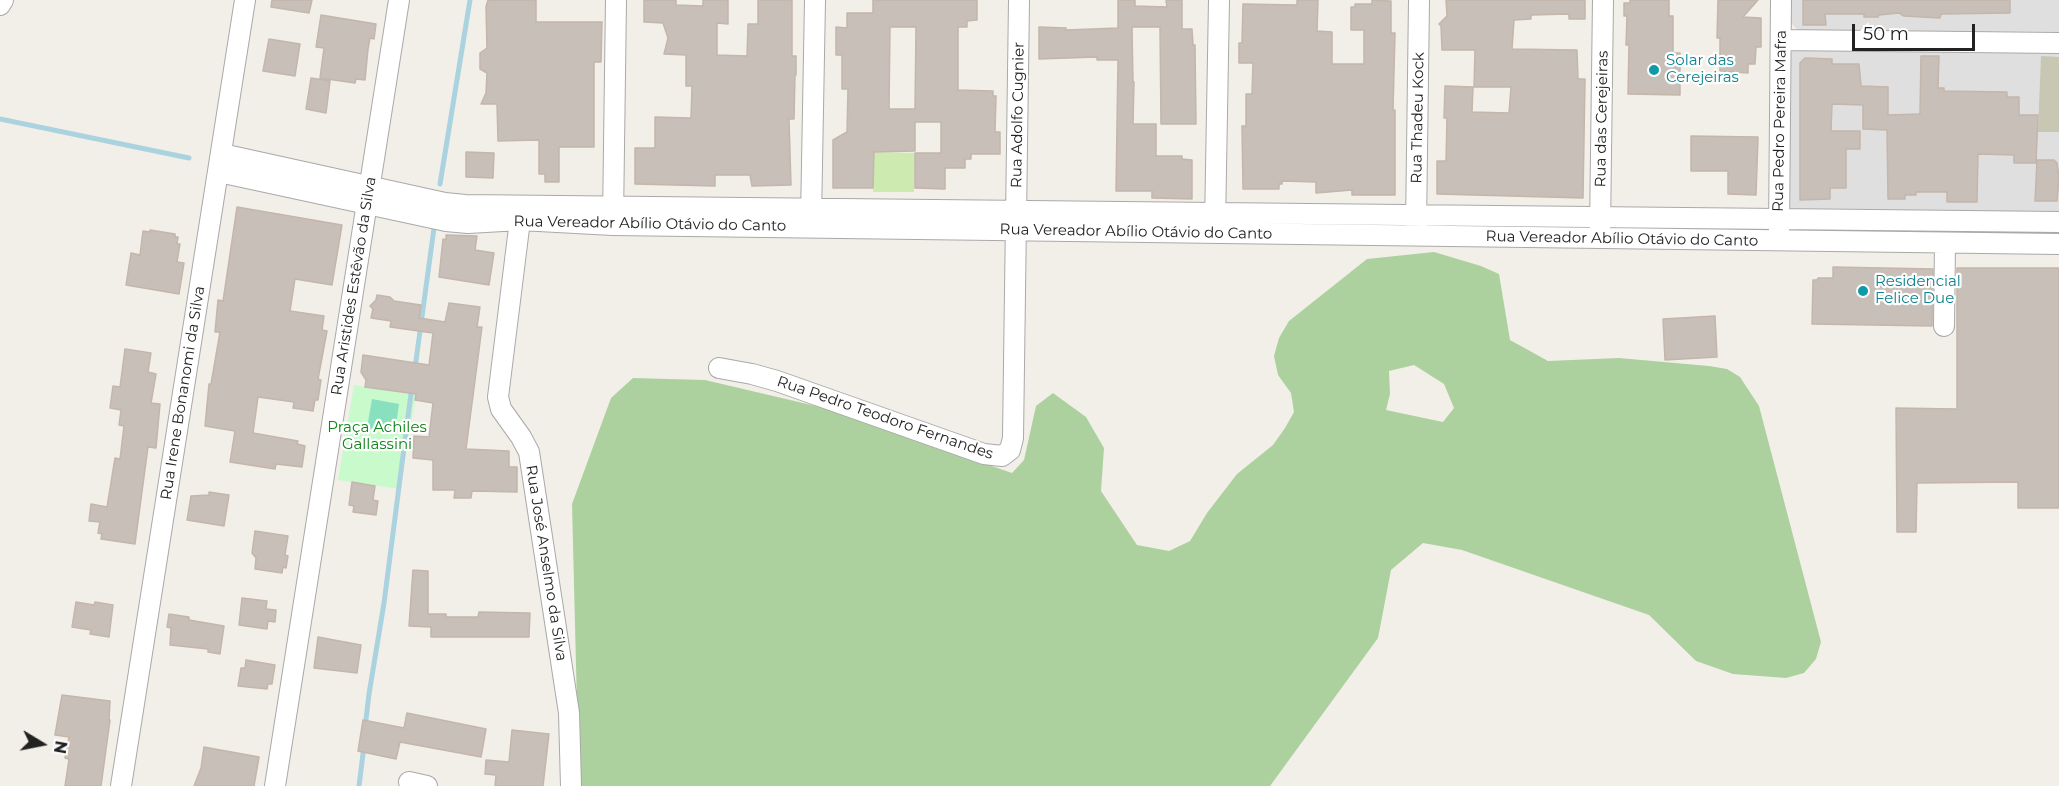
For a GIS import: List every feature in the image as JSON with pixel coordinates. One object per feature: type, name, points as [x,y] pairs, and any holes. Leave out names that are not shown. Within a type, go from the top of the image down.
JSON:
[{"type":"street","points":[[0,5],[3,0]]},
{"type":"street","name":"Rua Irene Bonanomi da Silva","points":[[121,786],[245,0]]},
{"type":"street","name":"Rua Aristides Estêvão da Silva","points":[[275,786],[399,0]]},
{"type":"street","points":[[613,216],[616,0]]},
{"type":"street","points":[[811,218],[815,0]]},
{"type":"street","name":"Rua Adolfo Cugnier","points":[[1016,221],[1019,0]]},
{"type":"street","points":[[1214,233],[1219,0]]},
{"type":"street","name":"Rua Thadeu Kock","points":[[1416,236],[1419,0]]},
{"type":"street","name":"Rua das Cerejeiras","points":[[1600,238],[1603,0]]},
{"type":"street","name":"Rua Pedro Pereira Mafra","points":[[1779,241],[1781,0]]},
{"type":"street","points":[[1781,40],[2059,44]]},
{"type":"street","name":"Rua Vereador Abílio Otávio do Canto","points":[[220,163],[368,195],[520,213],[1016,221],[1214,233],[2059,244]]},
{"type":"street","name":"Rua José Anselmo da Silva","points":[[520,213],[498,398],[501,409],[529,452],[569,713],[572,786]]},
{"type":"street","name":"Rua Vereador Abílio Otávio do Canto","points":[[1016,221],[1215,213],[2059,222]]},
{"type":"street","name":"Rua Pedro Teodoro Fernandes","points":[[719,368],[777,381],[984,454],[1002,456],[1010,450],[1012,438],[1016,221]]},
{"type":"street","points":[[1967,221],[1968,243]]},
{"type":"street","points":[[1944,326],[1945,243]]},
{"type":"shaded area","points":[[1791,0],[2059,0],[2059,32],[1798,30],[1791,23]]},
{"type":"shaded area","points":[[1795,49],[2059,51],[2059,215],[1795,212],[1788,206],[1790,54]]},
{"type":"shaded area","points":[[2041,56],[2059,57],[2059,132],[2038,132]]},
{"type":"green space","points":[[874,152],[915,153],[914,192],[873,192]]},
{"type":"green space","points":[[1787,229],[1953,229],[1953,235],[1788,235]]},
{"type":"green space","points":[[1434,252],[1481,266],[1499,274],[1510,340],[1548,361],[1619,358],[1709,366],[1727,369],[1740,377],[1759,406],[1821,642],[1816,659],[1804,673],[1786,678],[1733,674],[1696,661],[1649,615],[1462,550],[1423,543],[1391,570],[1378,638],[1270,786],[579,786],[572,504],[611,398],[633,378],[705,380],[820,407],[1012,473],[1024,460],[1036,406],[1053,393],[1086,417],[1104,448],[1101,491],[1137,545],[1169,551],[1190,541],[1207,513],[1237,474],[1273,445],[1294,412],[1291,393],[1278,375],[1274,356],[1279,338],[1289,321],[1367,259]],"holes":[[[1414,365],[1444,384],[1454,408],[1443,422],[1386,410],[1390,394],[1389,371]]]},
{"type":"green space","name":"Praça Achiles Gallassini","points":[[354,385],[416,395],[400,489],[338,480]]},
{"type":"green space","points":[[372,399],[399,404],[395,432],[367,428]]},
{"type":"building","points":[[272,0],[312,0],[309,13],[271,7]]},
{"type":"building","points":[[488,0],[536,0],[536,22],[602,22],[601,62],[594,62],[594,147],[559,147],[559,182],[545,182],[545,174],[539,174],[539,140],[498,141],[497,104],[481,104],[486,93],[487,73],[480,69],[480,53],[487,48],[486,7]]},
{"type":"building","points":[[644,0],[676,0],[676,5],[703,6],[703,0],[728,0],[728,24],[717,23],[717,55],[747,56],[748,24],[758,24],[758,0],[792,0],[792,56],[796,56],[796,75],[794,119],[789,119],[791,185],[752,186],[750,175],[715,175],[715,186],[635,184],[635,148],[655,148],[655,117],[691,118],[692,86],[686,86],[686,55],[664,54],[668,38],[663,23],[644,22]]},
{"type":"building","points":[[873,0],[977,0],[977,20],[967,21],[967,27],[958,27],[958,90],[993,91],[993,96],[996,96],[995,132],[1000,132],[1000,154],[971,154],[971,159],[965,159],[965,168],[945,168],[945,189],[915,188],[915,153],[941,153],[941,122],[915,122],[915,151],[874,152],[873,188],[833,188],[833,140],[847,132],[848,89],[842,89],[842,55],[836,55],[836,27],[847,28],[847,13],[873,13]],"holes":[[[890,27],[916,27],[915,109],[889,109]]]},
{"type":"building","points":[[1118,0],[1135,0],[1135,6],[1167,7],[1166,0],[1182,0],[1182,29],[1192,29],[1193,45],[1195,45],[1196,124],[1161,124],[1160,27],[1132,27],[1133,124],[1156,124],[1156,156],[1182,156],[1182,159],[1192,160],[1192,199],[1152,198],[1152,191],[1116,191],[1118,60],[1097,60],[1097,57],[1039,59],[1039,27],[1066,28],[1066,30],[1118,28]]},
{"type":"building","points":[[1297,0],[1318,0],[1317,31],[1332,32],[1332,64],[1364,64],[1364,30],[1351,30],[1351,7],[1355,7],[1355,4],[1372,4],[1372,0],[1391,1],[1391,33],[1395,33],[1393,110],[1395,110],[1395,195],[1352,195],[1352,190],[1316,193],[1316,182],[1282,181],[1279,189],[1243,189],[1242,126],[1246,126],[1246,94],[1252,94],[1253,63],[1239,63],[1243,4],[1297,5]]},
{"type":"building","points":[[1446,0],[1585,0],[1585,19],[1569,19],[1569,14],[1531,15],[1531,19],[1514,20],[1512,49],[1577,50],[1578,79],[1585,79],[1583,198],[1437,194],[1437,161],[1446,161],[1445,86],[1473,87],[1472,112],[1509,113],[1511,87],[1474,87],[1475,50],[1442,50],[1439,24],[1447,16]]},
{"type":"building","points":[[1630,0],[1669,0],[1669,16],[1673,16],[1673,53],[1680,53],[1680,95],[1628,94],[1629,45],[1626,45],[1627,16],[1624,16],[1624,3],[1630,3]]},
{"type":"building","points":[[1718,0],[1758,0],[1743,17],[1761,18],[1761,47],[1756,47],[1755,64],[1748,64],[1748,73],[1720,71],[1720,38],[1717,38]]},
{"type":"building","points":[[1803,0],[2010,0],[2010,13],[1941,14],[1940,18],[1904,16],[1899,13],[1878,17],[1864,17],[1864,14],[1825,14],[1826,25],[1803,25]]},
{"type":"building","points":[[321,15],[376,24],[374,39],[370,38],[365,80],[356,79],[355,83],[320,78],[324,48],[316,47]]},
{"type":"building","points":[[269,39],[300,44],[295,76],[263,71]]},
{"type":"building","points":[[1921,56],[1939,56],[1938,88],[1944,88],[1944,91],[2007,92],[2007,97],[2019,97],[2019,115],[2038,115],[2036,163],[2014,163],[2014,155],[1978,154],[1977,202],[1947,202],[1947,192],[1916,192],[1916,195],[1905,195],[1905,199],[1888,199],[1887,130],[1863,129],[1863,105],[1832,104],[1831,131],[1860,131],[1860,149],[1846,149],[1846,188],[1830,188],[1830,199],[1800,200],[1800,63],[1805,58],[1832,59],[1832,64],[1859,64],[1861,86],[1888,87],[1888,115],[1920,114]]},
{"type":"building","points":[[311,78],[330,81],[326,113],[306,109]]},
{"type":"building","points":[[1691,136],[1758,137],[1756,195],[1728,194],[1728,171],[1691,171]]},
{"type":"building","points":[[466,152],[494,153],[493,178],[466,177]]},
{"type":"building","points":[[2037,160],[2054,160],[2057,163],[2059,178],[2057,201],[2035,201]]},
{"type":"building","points":[[237,207],[342,225],[332,285],[295,279],[290,311],[324,316],[322,330],[327,331],[318,379],[321,380],[318,400],[315,400],[313,411],[293,408],[294,402],[258,397],[253,433],[298,441],[297,444],[305,446],[302,467],[276,464],[275,469],[230,462],[235,431],[205,426],[209,384],[211,384],[220,332],[215,332],[218,300],[223,301]]},
{"type":"building","points":[[150,230],[175,234],[175,237],[178,237],[177,244],[180,244],[177,262],[184,263],[179,294],[126,285],[131,253],[140,255],[143,231],[150,232]]},
{"type":"building","points":[[446,235],[477,236],[475,250],[494,253],[489,285],[439,277],[443,239],[446,240]]},
{"type":"building","points":[[1833,267],[1933,269],[1932,326],[1812,324],[1813,280],[1833,278]]},
{"type":"building","points":[[1957,268],[2059,268],[2059,508],[2018,508],[2018,482],[1917,483],[1916,532],[1897,532],[1896,408],[1957,409]]},
{"type":"building","points":[[377,295],[390,297],[394,301],[421,305],[419,318],[445,322],[449,303],[480,307],[477,327],[482,327],[466,449],[509,451],[509,467],[517,467],[517,492],[472,491],[471,498],[454,498],[455,490],[433,490],[433,460],[413,458],[414,436],[429,437],[433,403],[415,400],[416,394],[365,387],[366,380],[361,372],[363,355],[429,365],[433,333],[390,327],[391,321],[371,318],[373,309],[370,306],[376,300]]},
{"type":"building","points":[[1715,316],[1717,357],[1665,360],[1663,319]]},
{"type":"building","points":[[125,349],[151,353],[148,372],[156,374],[151,403],[160,404],[156,448],[148,447],[135,544],[101,539],[102,534],[98,533],[100,522],[89,521],[91,504],[107,507],[115,458],[120,459],[124,426],[119,425],[121,410],[110,408],[113,386],[120,387]]},
{"type":"building","points":[[352,482],[375,486],[373,500],[378,501],[376,515],[353,512],[354,506],[349,505]]},
{"type":"building","points":[[209,492],[229,495],[224,526],[187,520],[191,496],[209,495]]},
{"type":"building","points":[[255,531],[288,536],[285,555],[288,556],[286,568],[283,567],[282,573],[255,569],[256,558],[252,553]]},
{"type":"building","points":[[413,570],[428,571],[428,614],[446,614],[446,617],[478,617],[479,612],[530,613],[529,637],[431,637],[431,627],[409,626]]},
{"type":"building","points":[[242,598],[267,601],[266,609],[276,610],[275,622],[268,621],[267,629],[239,625]]},
{"type":"building","points":[[76,602],[113,605],[109,637],[90,634],[91,630],[72,627]]},
{"type":"building","points":[[169,614],[224,626],[220,654],[208,652],[208,649],[170,645],[171,628],[167,627]]},
{"type":"building","points":[[318,637],[361,645],[357,673],[314,668]]},
{"type":"building","points":[[246,660],[275,665],[272,684],[268,684],[267,689],[238,686],[241,668],[245,668]]},
{"type":"building","points":[[62,695],[110,701],[110,720],[101,786],[65,786],[69,759],[65,758],[69,737],[55,735]]},
{"type":"building","points":[[407,713],[486,729],[481,757],[400,742],[396,759],[358,751],[363,720],[404,728]]},
{"type":"building","points":[[512,730],[549,734],[543,786],[495,786],[496,775],[485,774],[486,760],[509,762]]},
{"type":"building","points":[[204,747],[259,757],[254,786],[194,786],[201,768]]},
{"type":"waterway","points":[[440,184],[470,0]]},
{"type":"waterway","points":[[0,119],[189,158]]},
{"type":"waterway","points":[[415,368],[434,228]]},
{"type":"waterway","points":[[365,728],[384,603],[412,386]]},
{"type":"waterway","points":[[359,786],[364,746]]},
{"type":"place","name":"Solar das Cerejeiras","points":[[1654,70]]},
{"type":"place","name":"Residencial Felice Due","points":[[1863,291]]}]
